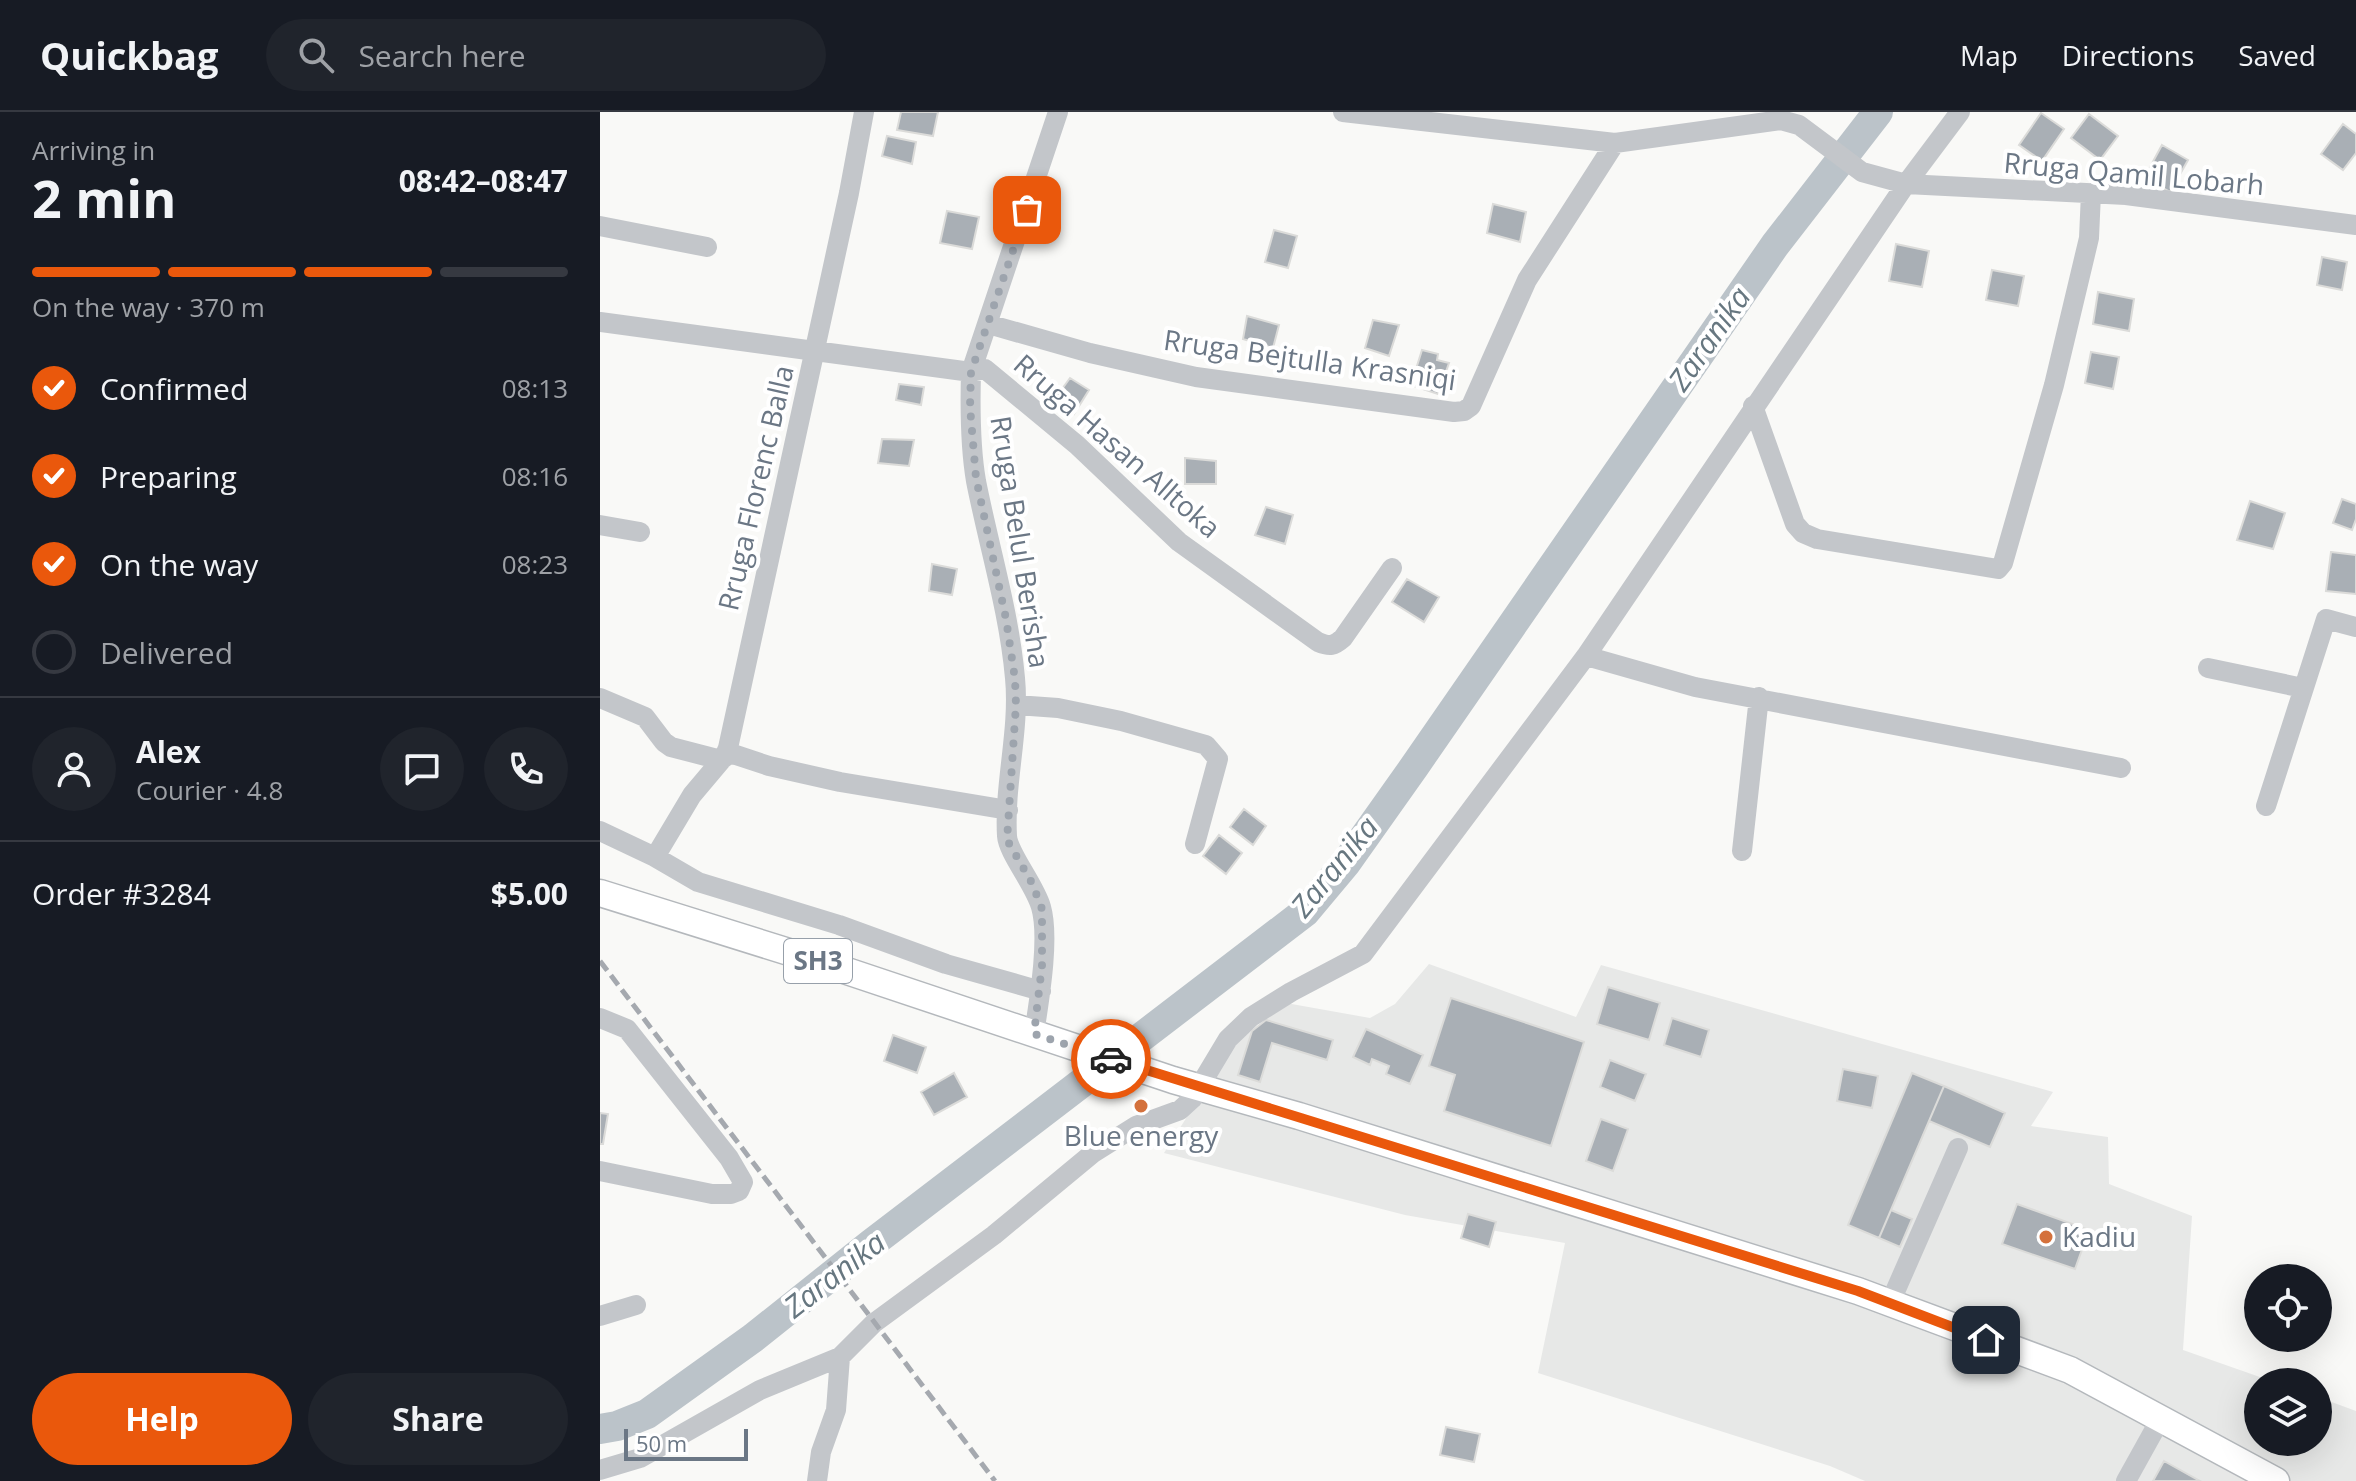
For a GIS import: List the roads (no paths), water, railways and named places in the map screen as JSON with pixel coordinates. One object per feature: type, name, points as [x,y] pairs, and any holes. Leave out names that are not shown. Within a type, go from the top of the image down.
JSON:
[{"type":"main road","name":"SH3","points":[[600,893],[805,957],[1173,1080],[1313,1120],[1858,1291],[2070,1370],[2276,1481]]},
{"type":"street","name":"Rruga Florenc Balla","points":[[655,857],[692,795],[728,748],[864,112]]},
{"type":"street","name":"Rruga Belul Berisha","points":[[1044,1037],[1042,909],[1032,883],[1007,840],[1015,679],[1006,619],[976,478],[970,407],[971,372],[1058,112]]},
{"type":"street","points":[[1343,112],[1439,118],[1615,143]]},
{"type":"street","points":[[600,1470],[640,1458],[760,1390],[840,1357],[874,1323],[994,1235],[1093,1153],[1136,1126],[1180,1110],[1192,1099],[1228,1039],[1251,1017],[1363,954],[1586,656],[1753,406],[1906,184],[1960,112]]},
{"type":"street","name":"Rruga Qamil Lobarh","points":[[1615,143],[1781,120],[1799,125],[1862,172],[1906,184],[2126,195],[2356,225]]},
{"type":"street","name":"Rruga Bejtulla Krasniqi","points":[[988,324],[1090,353],[1196,377],[1464,411],[1471,406],[1527,280],[1615,143]]},
{"type":"street","points":[[1753,406],[1795,524],[1803,533],[1817,539],[1998,569],[2003,563],[2054,385],[2089,238],[2091,193]]},
{"type":"street","points":[[600,226],[707,247]]},
{"type":"street","name":"Rruga Hasan Alltoka","points":[[600,322],[971,372],[985,369],[1077,445],[1179,542],[1329,647],[1343,638],[1392,568]]},
{"type":"street","points":[[600,525],[640,532]]},
{"type":"street","points":[[2266,806],[2326,619],[2356,627]]},
{"type":"street","points":[[1586,656],[1695,687],[2121,768]]},
{"type":"street","points":[[2208,668],[2303,688]]},
{"type":"street","points":[[1742,851],[1759,697]]},
{"type":"street","points":[[600,698],[638,713],[671,747],[721,760],[729,754],[736,755],[779,769],[840,782],[1008,810]]},
{"type":"street","points":[[1016,705],[1058,708],[1121,721],[1206,745],[1218,759],[1195,844]]},
{"type":"street","points":[[600,831],[698,882],[839,925],[946,964],[1041,991]]},
{"type":"street","points":[[600,1018],[627,1029],[729,1158],[743,1182],[739,1191],[712,1194],[600,1171]]},
{"type":"street","points":[[1890,1303],[1958,1148]]},
{"type":"street","points":[[600,1316],[636,1305]]},
{"type":"street","points":[[817,1481],[821,1452],[836,1410],[840,1357]]},
{"type":"street","points":[[2126,1481],[2161,1418]]},
{"type":"waterway","name":"Zaranika","points":[[600,1429],[647,1414],[753,1338],[1305,912],[1346,863],[1414,767],[1775,245],[1878,112]]},
{"type":"railway","points":[[600,961],[995,1481]]},
{"type":"place","name":"Blue energy","points":[[1141,1106]]},
{"type":"place","name":"Kadiu","points":[[2046,1237]]}]
